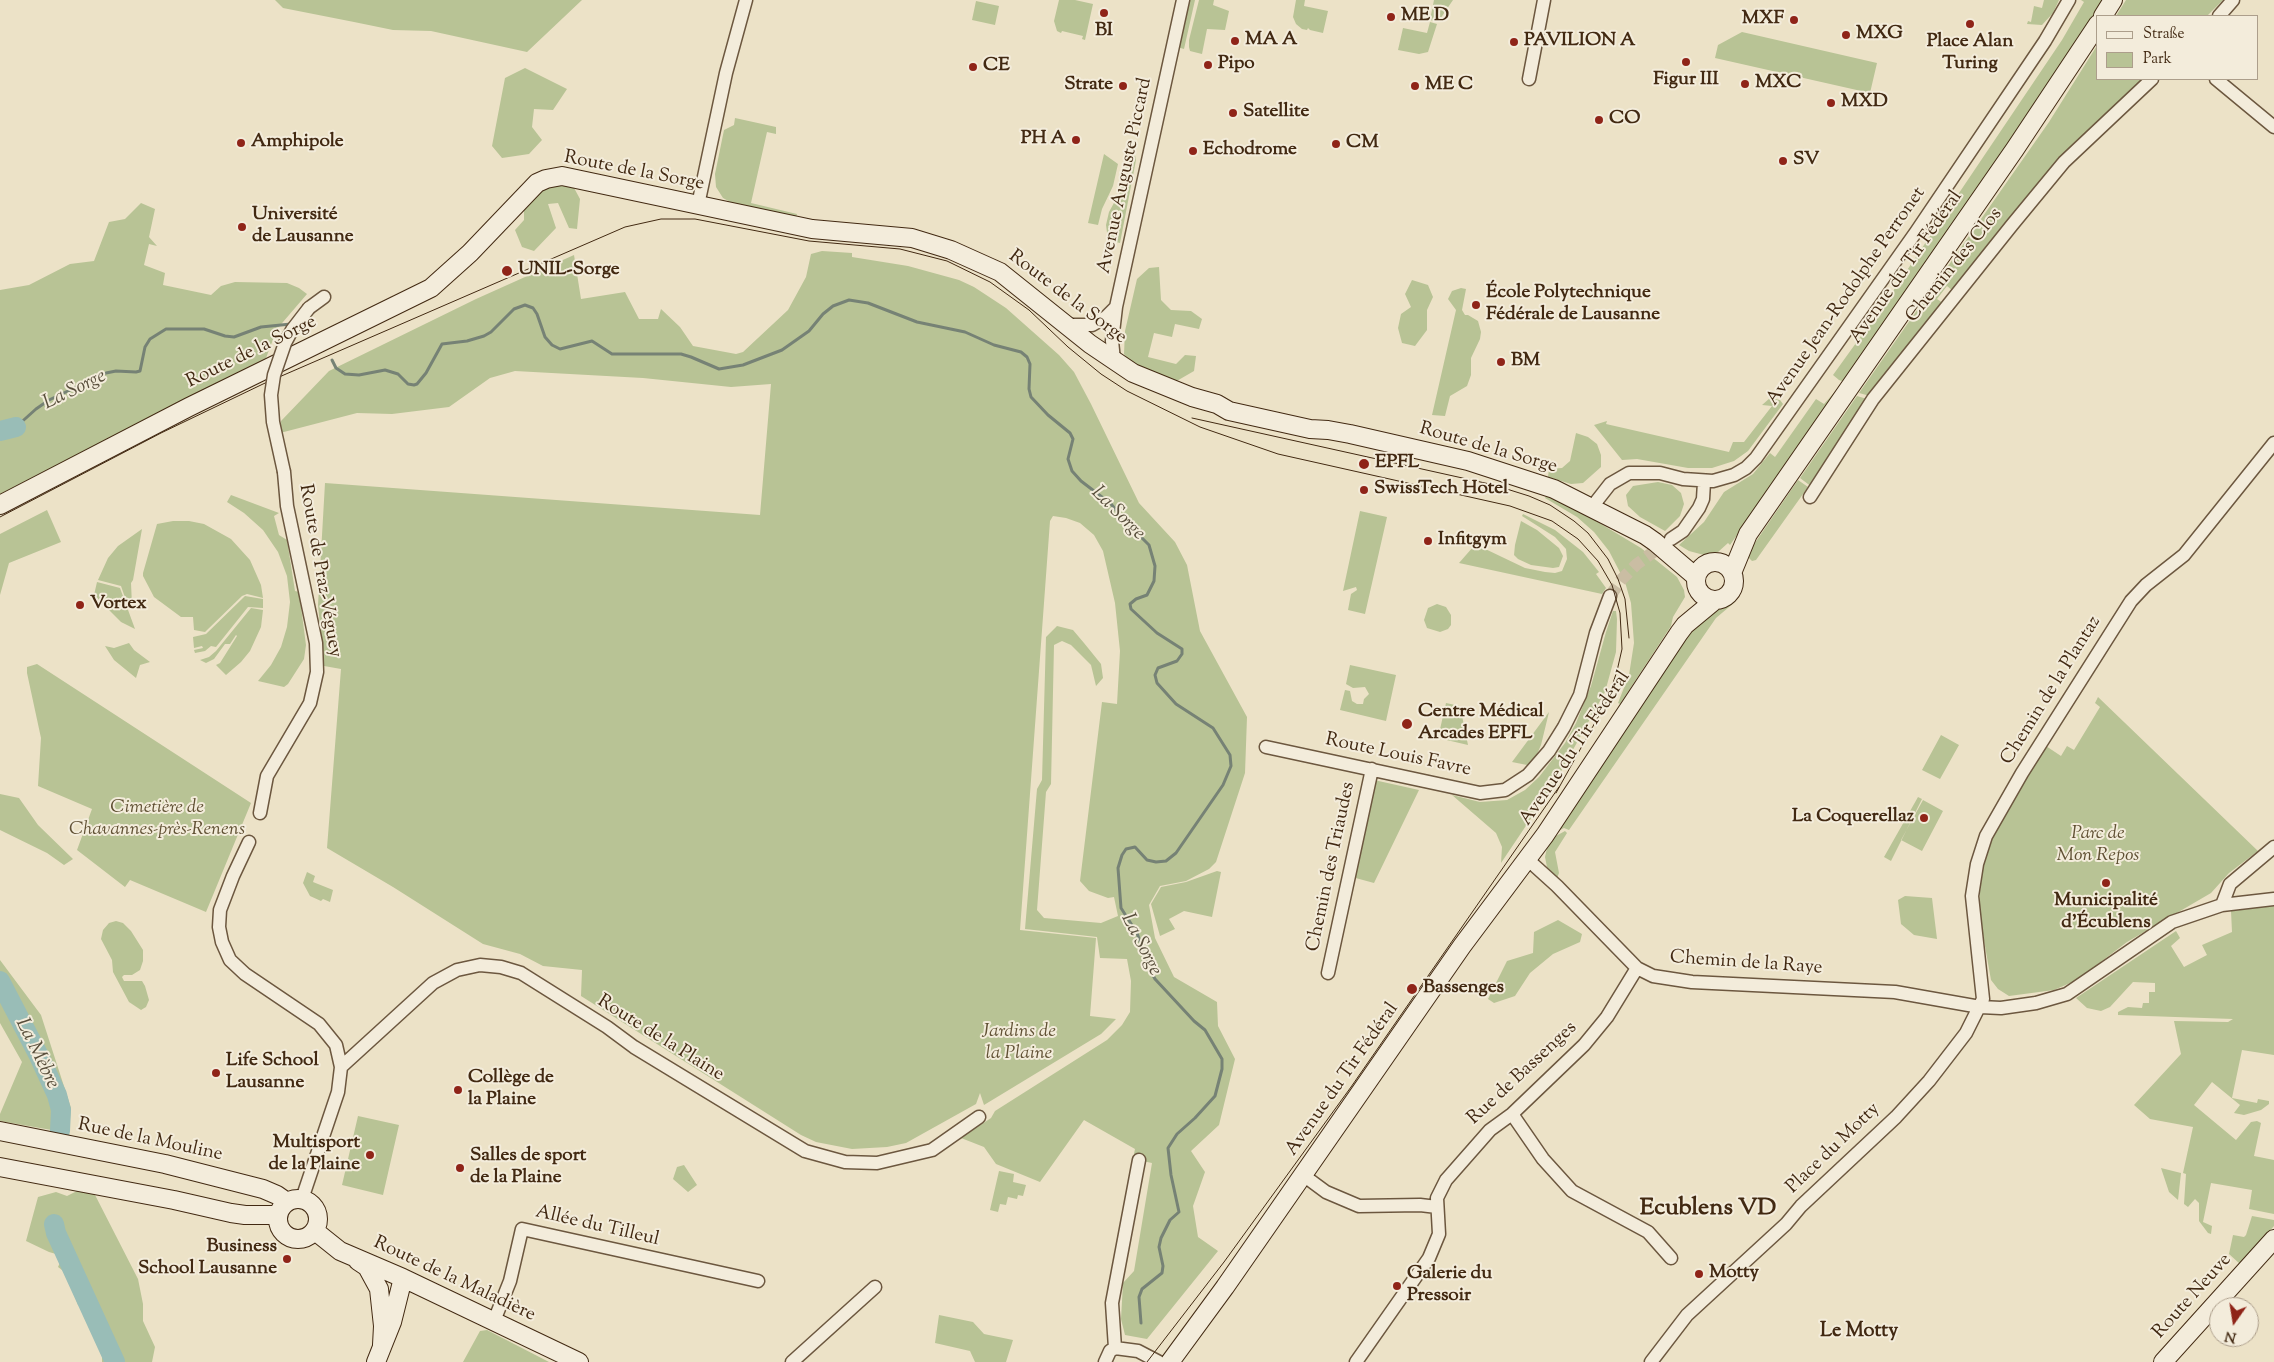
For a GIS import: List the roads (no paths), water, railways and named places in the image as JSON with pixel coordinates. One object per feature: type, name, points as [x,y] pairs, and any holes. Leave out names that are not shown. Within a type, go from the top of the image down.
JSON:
[{"type":"street","points":[[698,205],[726,73],[746,0]]},
{"type":"street","name":"Avenue Auguste Piccard","points":[[1114,360],[1112,341],[1116,307],[1183,0]]},
{"type":"street","points":[[1529,79],[1544,0]]},
{"type":"street","name":"Avenue Jean-Rodolphe Perronet","points":[[1592,507],[1610,484],[1629,473],[1660,473],[1704,482],[1734,475],[1746,468],[1767,445],[1916,232],[2045,41],[2069,0]]},
{"type":"street","points":[[2104,15],[2113,0]]},
{"type":"street","points":[[2220,15],[2233,0]]},
{"type":"street","name":"Avenue du Tir Fédéral","points":[[1732,573],[1748,534],[2042,111],[2096,27]]},
{"type":"street","name":"Chemin des Clos","points":[[1810,497],[1873,399],[2012,225],[2064,162],[2151,80]]},
{"type":"street","points":[[2217,80],[2274,127]]},
{"type":"street","name":"Route de la Sorge","points":[[0,505],[189,407],[431,288],[470,253],[537,183],[562,176],[815,230],[912,238],[951,250],[1000,272],[1066,325],[1133,373],[1192,397],[1217,404],[1234,404],[1311,421],[1328,430],[1468,461],[1554,489],[1663,540],[1704,573]]},
{"type":"street","name":"Route de Praz-Véguey","points":[[260,813],[267,776],[310,703],[317,672],[316,643],[287,506],[284,472],[273,422],[271,395],[274,375],[285,343],[292,330],[309,308],[324,297]]},
{"type":"street","points":[[1066,325],[1092,325],[1106,317],[1116,307]]},
{"type":"street","name":"Chemin de la Plantaz","points":[[1980,1007],[1984,990],[1973,912],[1972,886],[1986,836],[2022,773],[2131,601],[2146,585],[2184,555],[2274,443]]},
{"type":"street","points":[[1663,540],[1683,531],[1703,499],[1704,482]]},
{"type":"street","name":"Avenue du Tir Fédéral","points":[[1170,1362],[1462,946],[1545,835],[1685,625],[1704,573],[1748,534]]},
{"type":"street","points":[[1727,567],[1732,573],[1734,583],[1730,593],[1723,599],[1714,601],[1701,596],[1704,573],[1727,567]]},
{"type":"street","name":"Route Louis Favre","points":[[1266,747],[1480,792],[1494,792],[1514,786],[1541,761],[1570,715],[1580,695],[1596,633],[1610,596]]},
{"type":"street","name":"Avenue du Tir Fédéral","points":[[1685,625],[1714,601]]},
{"type":"street","name":"Chemin des Triaudes","points":[[1328,973],[1372,769]]},
{"type":"street","points":[[0,1166],[246,1215],[289,1206],[312,1205],[318,1213],[318,1225],[315,1231],[305,1238],[290,1238],[279,1226],[289,1206],[338,1092],[341,1067],[336,1045],[320,1024],[245,974],[230,960],[222,942],[219,927],[220,910],[230,881],[249,842]]},
{"type":"street","points":[[2222,905],[2230,884],[2274,847]]},
{"type":"street","name":"Chemin de la Raye","points":[[1526,858],[1557,886],[1637,968],[1653,976],[1671,980],[1895,992],[1980,1007],[2001,1008],[2036,1003],[2067,994],[2172,922],[2222,905],[2274,899]]},
{"type":"street","name":"Route de la Plaine","points":[[341,1067],[433,983],[457,970],[480,965],[501,967],[521,974],[607,1027],[634,1047],[805,1152],[845,1162],[877,1163],[932,1150],[979,1117]]},
{"type":"street","name":"Rue de Bassenges","points":[[1356,1362],[1429,1258],[1439,1234],[1437,1198],[1446,1180],[1490,1130],[1512,1114],[1584,1045],[1607,1017],[1637,968]]},
{"type":"street","name":"Place du Motty","points":[[1651,1362],[1659,1349],[1687,1315],[1786,1224],[1801,1206],[1896,1117],[1929,1080],[1966,1033],[1980,1007]]},
{"type":"street","points":[[1512,1114],[1543,1160],[1572,1191],[1648,1232],[1671,1258]]},
{"type":"street","name":"Rue de la Mouline","points":[[0,1131],[175,1166],[264,1189],[277,1195],[289,1206]]},
{"type":"street","points":[[1115,1348],[1112,1303],[1139,1160]]},
{"type":"street","points":[[1303,1175],[1326,1192],[1359,1206],[1420,1205],[1437,1207]]},
{"type":"street","name":"Allée du Tilleul","points":[[494,1321],[510,1282],[522,1229],[758,1280]]},
{"type":"street","name":"Route de la Maladière","points":[[315,1231],[340,1251],[403,1278],[579,1362]]},
{"type":"street","name":"Route Neuve","points":[[2170,1360],[2274,1239]]},
{"type":"street","points":[[340,1251],[367,1267],[380,1289],[383,1326],[382,1345]]},
{"type":"street","points":[[392,1322],[403,1278]]},
{"type":"street","points":[[792,1362],[875,1287]]},
{"type":"street","points":[[376,1362],[392,1322],[403,1304],[411,1298],[423,1294],[442,1297]]},
{"type":"street","points":[[1106,1362],[1110,1351],[1115,1348],[1138,1351],[1159,1362]]},
{"type":"waterway","name":"La Sorge","points":[[332,360],[336,368],[345,374],[359,375],[385,370],[398,374],[408,384],[414,385],[426,373],[442,344],[467,341],[484,336],[491,332],[514,309],[525,305],[533,308],[545,337],[552,345],[560,349],[592,341],[612,354],[681,354],[719,369],[743,365],[782,350],[809,331],[823,314],[833,306],[849,300],[868,303],[917,322],[965,332],[994,345],[1021,352],[1027,357],[1030,364],[1029,389],[1031,397],[1048,415],[1070,433],[1073,439],[1068,459],[1072,471],[1081,481],[1111,504],[1149,545],[1155,566],[1154,581],[1147,595],[1136,599],[1130,604],[1131,609],[1157,633],[1182,649],[1182,654],[1177,661],[1158,668],[1155,675],[1157,683],[1176,704],[1213,728],[1230,755],[1231,766],[1223,785],[1176,853],[1166,861],[1156,862],[1147,860],[1135,847],[1126,849],[1118,868],[1121,908],[1137,933],[1149,968],[1155,979],[1194,1021],[1205,1030],[1222,1059],[1222,1069],[1215,1096],[1177,1134],[1168,1148],[1171,1175],[1179,1212],[1170,1220],[1161,1238],[1159,1247],[1163,1266],[1162,1273],[1142,1289],[1139,1297],[1141,1323]]},
{"type":"waterway","name":"La Sorge","points":[[16,427],[49,400],[106,373],[140,371],[145,347],[150,339],[166,329],[204,329],[234,337],[261,327],[291,324]]},
{"type":"waterway","name":"La Sorge","points":[[300,325],[308,329]]},
{"type":"waterway","name":"La Sorge","points":[[0,431],[16,427]]},
{"type":"waterway","name":"La Mèbre","points":[[0,981],[57,1095],[61,1110],[60,1131]]},
{"type":"waterway","name":"La Mèbre","points":[[54,1224],[56,1233],[115,1362]]},
{"type":"tunnel","points":[[1610,596],[1622,579],[1637,564],[1667,542]]},
{"type":"tram line","points":[[0,517],[161,433],[263,384],[625,227],[661,219],[695,219],[809,241],[900,249],[947,261],[990,282],[1029,310],[1068,347],[1101,374],[1127,391],[1200,427],[1278,454],[1510,506],[1552,521],[1578,539],[1598,561],[1612,585],[1620,613],[1622,649],[1607,701],[1556,793]]},
{"type":"tram line","points":[[1192,418],[1494,485],[1550,505],[1588,533],[1608,559],[1625,599],[1629,638]]},
{"type":"tram line","points":[[1147,1362],[1224,1262],[1351,1087],[1559,787]]},
{"type":"place","name":"BI","points":[[1104,13]]},
{"type":"place","name":"ME D","points":[[1391,17]]},
{"type":"place","name":"MXF","points":[[1794,20]]},
{"type":"place","name":"Place Alan Turing","points":[[1970,24]]},
{"type":"place","name":"MXG","points":[[1846,35]]},
{"type":"place","name":"MA A","points":[[1235,41]]},
{"type":"place","name":"PAVILION A","points":[[1514,42]]},
{"type":"place","name":"Figur III","points":[[1686,62]]},
{"type":"place","name":"Pipo","points":[[1208,65]]},
{"type":"place","name":"CE","points":[[973,67]]},
{"type":"place","name":"MXC","points":[[1745,84]]},
{"type":"place","name":"Strate","points":[[1123,86]]},
{"type":"place","name":"ME C","points":[[1415,86]]},
{"type":"place","name":"MXD","points":[[1831,103]]},
{"type":"place","name":"Satellite","points":[[1233,113]]},
{"type":"place","name":"CO","points":[[1599,120]]},
{"type":"place","name":"PH A","points":[[1076,140]]},
{"type":"place","name":"Amphipole","points":[[241,143]]},
{"type":"place","name":"CM","points":[[1336,144]]},
{"type":"place","name":"Echodrome","points":[[1193,151]]},
{"type":"place","name":"SV","points":[[1783,161]]},
{"type":"place","name":"Université de Lausanne","points":[[242,227]]},
{"type":"place","name":"UNIL-Sorge","points":[[507,271]]},
{"type":"place","name":"École Polytechnique Fédérale de Lausanne","points":[[1476,305]]},
{"type":"place","name":"BM","points":[[1501,362]]},
{"type":"place","name":"EPFL","points":[[1364,464]]},
{"type":"place","name":"SwissTech Hotel","points":[[1364,490]]},
{"type":"place","name":"Infitgym","points":[[1428,541]]},
{"type":"place","name":"Vortex","points":[[80,605]]},
{"type":"place","name":"Centre Médical Arcades EPFL","points":[[1407,724]]},
{"type":"place","name":"La Coquerellaz","points":[[1924,818]]},
{"type":"place","name":"Municipalité d'Écublens","points":[[2106,883]]},
{"type":"place","name":"Bassenges","points":[[1412,989]]},
{"type":"place","name":"Life School Lausanne","points":[[216,1073]]},
{"type":"place","name":"Collège de la Plaine","points":[[458,1090]]},
{"type":"place","name":"Multisport de la Plaine","points":[[370,1155]]},
{"type":"place","name":"Salles de sport de la Plaine","points":[[460,1168]]},
{"type":"place","name":"Business School Lausanne","points":[[287,1259]]},
{"type":"place","name":"Motty","points":[[1699,1274]]},
{"type":"place","name":"Galerie du Pressoir","points":[[1397,1286]]},
{"type":"district","name":"Ecublens VD","points":[[1708,1210]]},
{"type":"district","name":"Le Motty","points":[[1859,1333]]},
{"type":"park label","name":"Cimetière de Chavannes-près-Renens","points":[[157,820]]},
{"type":"park label","name":"Parc de Mon Repos","points":[[2098,846]]},
{"type":"park label","name":"Jardins de la Plaine","points":[[1019,1044]]}]
